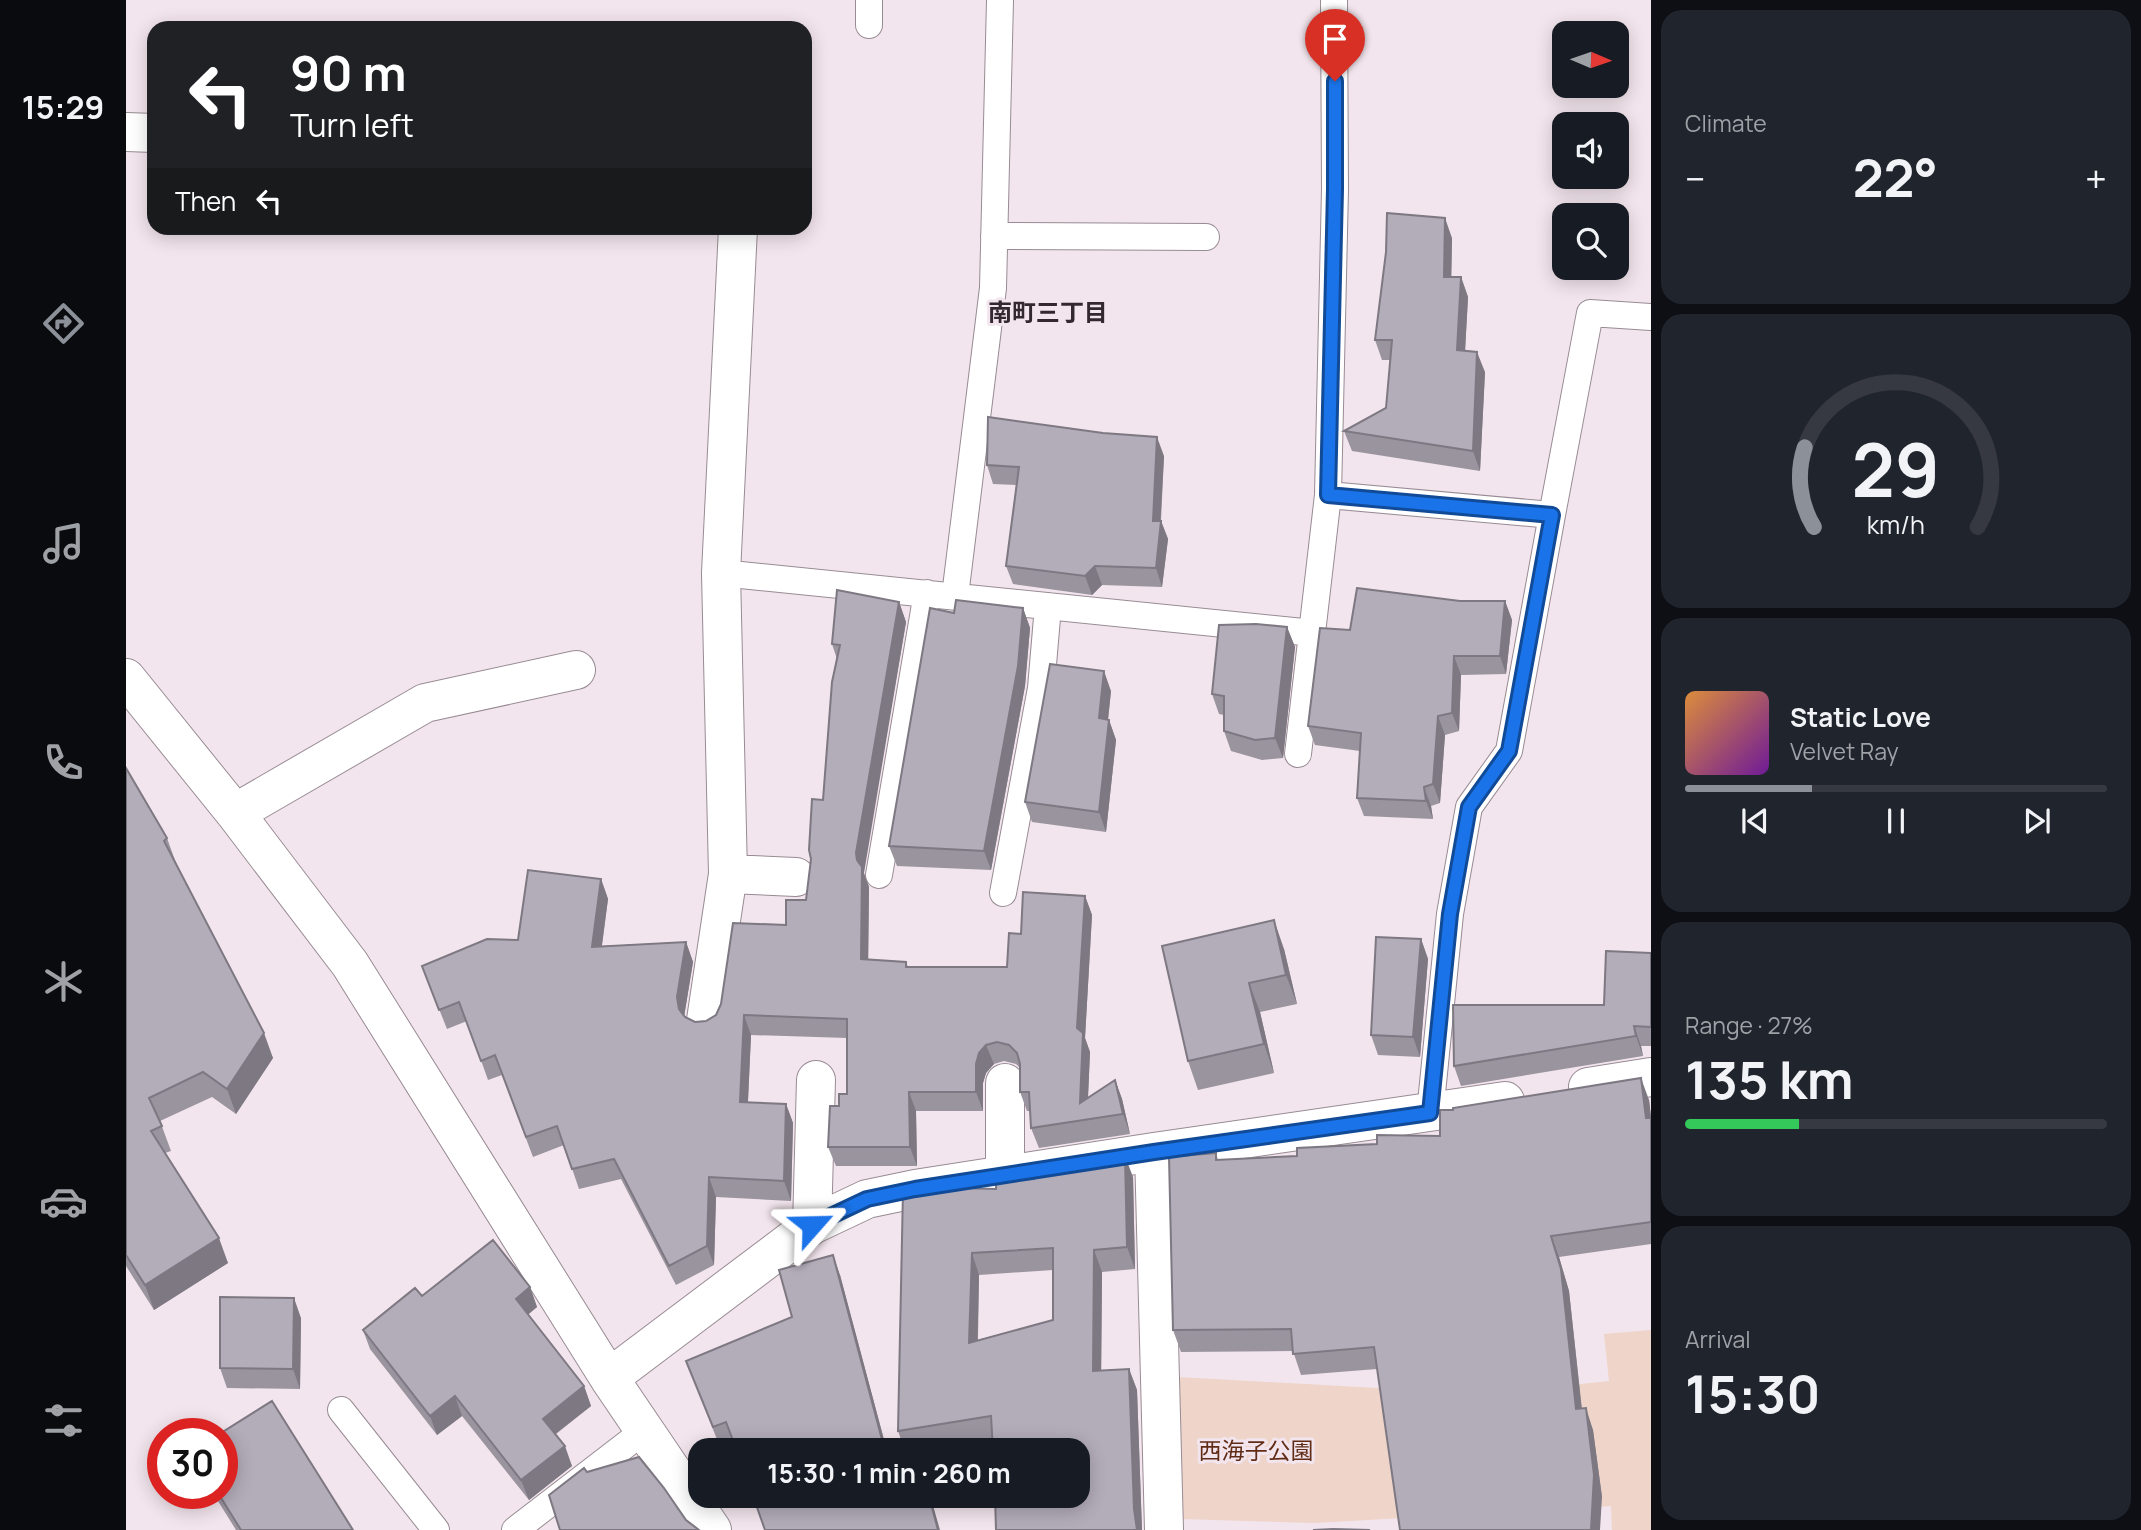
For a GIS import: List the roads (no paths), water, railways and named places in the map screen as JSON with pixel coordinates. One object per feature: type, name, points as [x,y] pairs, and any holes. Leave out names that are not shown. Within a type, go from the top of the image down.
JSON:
[{"type":"street","points":[[126,132],[147,133]]},
{"type":"street","points":[[706,1020],[728,874],[721,573],[738,235]]},
{"type":"street","points":[[235,813],[425,703],[576,670]]},
{"type":"street","points":[[126,678],[235,813],[350,964],[609,1378],[712,1530]]},
{"type":"street","points":[[728,874],[796,877]]},
{"type":"street","points":[[609,1378],[812,1225],[867,1199],[915,1189],[1430,1113],[1651,1077]]},
{"type":"street","points":[[812,1225],[816,1080]]},
{"type":"street","points":[[1005,1083],[1005,1175]]},
{"type":"street","points":[[1154,1152],[1164,1530]]},
{"type":"lane","points":[[956,596],[993,288],[1000,0]]},
{"type":"lane","points":[[1298,754],[1328,495],[1335,189],[1334,0]]},
{"type":"lane","points":[[994,236],[1206,237]]},
{"type":"lane","points":[[1430,1113],[1450,914],[1469,807],[1509,751],[1590,313],[1651,317]]},
{"type":"lane","points":[[1328,495],[1552,515]]},
{"type":"lane","points":[[721,573],[1313,633]]},
{"type":"lane","points":[[878,875],[927,593]]},
{"type":"lane","points":[[1003,893],[1041,688],[1048,606]]},
{"type":"lane","points":[[341,1409],[436,1530]]},
{"type":"lane","points":[[515,1530],[645,1430]]},
{"type":"district","name":"南町三丁目","points":[[1048,313]]},
{"type":"park label","name":"西海子公園","points":[[1256,1451]]}]
